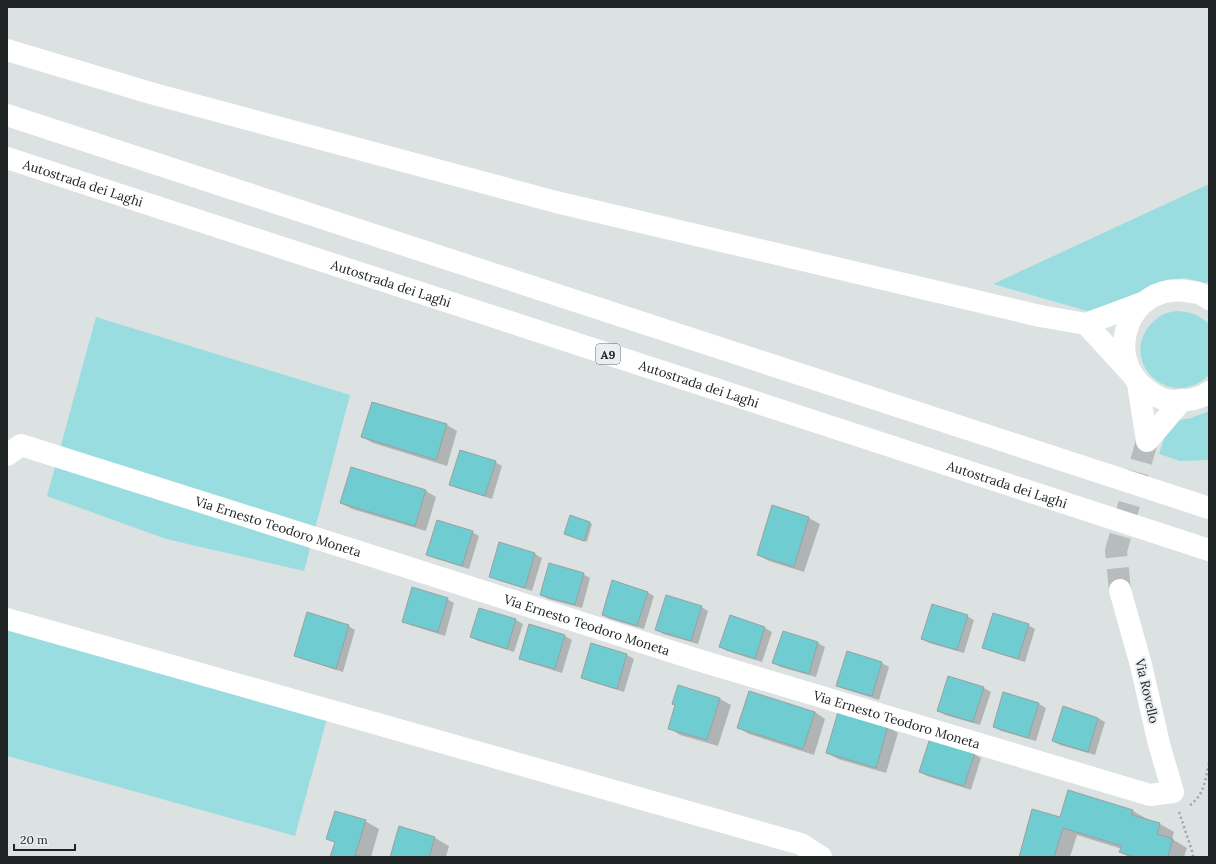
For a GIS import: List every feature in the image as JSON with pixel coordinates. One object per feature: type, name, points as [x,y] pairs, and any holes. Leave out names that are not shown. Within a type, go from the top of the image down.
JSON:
[{"type":"main road","points":[[7,50],[161,96],[556,202],[1040,316],[1086,324],[1142,303],[1158,294],[1175,290],[1206,294]]},
{"type":"main road","points":[[7,115],[1209,508]]},
{"type":"main road","name":"Autostrada dei Laghi","points":[[7,158],[1209,550]]},
{"type":"main road","points":[[1142,303],[1130,318],[1124,338],[1124,354],[1134,378],[1147,441],[1182,400]]},
{"type":"main road","points":[[1086,324],[1134,378],[1156,396],[1170,401],[1193,400],[1209,392]]},
{"type":"main road","name":"Via Ernesto Teodoro Moneta","points":[[7,455],[21,445],[698,660],[1176,802]]},
{"type":"main road","name":"Via Rovello","points":[[1120,590],[1141,666],[1159,744],[1176,802]]},
{"type":"main road","points":[[7,619],[801,844],[821,857]]},
{"type":"path","points":[[1176,802],[1190,805],[1202,794],[1209,763]]},
{"type":"path","points":[[1176,802],[1193,857]]},
{"type":"shaded area","points":[[1209,184],[1209,281],[1206,283],[1184,278],[1163,284],[1139,296],[1087,311],[993,284]]},
{"type":"shaded area","points":[[1176,311],[1194,314],[1209,324],[1209,375],[1194,385],[1179,388],[1165,385],[1153,378],[1145,367],[1141,354],[1142,339],[1150,325],[1162,315]]},
{"type":"shaded area","points":[[96,317],[350,395],[304,571],[166,539],[47,496]]},
{"type":"shaded area","points":[[1209,411],[1209,460],[1180,461],[1159,454],[1164,439],[1179,420],[1191,418]]},
{"type":"shaded area","points":[[7,628],[328,715],[295,836],[7,756]]},
{"type":"building","points":[[372,402],[447,424],[436,460],[361,437]]},
{"type":"building","points":[[460,450],[496,461],[485,496],[449,485]]},
{"type":"building","points":[[351,467],[426,490],[415,526],[340,503]]},
{"type":"building","points":[[772,505],[809,517],[794,567],[757,555]]},
{"type":"building","points":[[570,515],[590,522],[584,541],[564,534]]},
{"type":"building","points":[[437,520],[473,531],[462,566],[426,555]]},
{"type":"building","points":[[499,542],[535,553],[525,588],[489,577]]},
{"type":"building","points":[[549,563],[584,573],[575,605],[540,595]]},
{"type":"building","points":[[612,580],[648,592],[637,626],[602,615]]},
{"type":"building","points":[[412,587],[448,598],[438,632],[402,622]]},
{"type":"building","points":[[666,595],[702,606],[691,641],[655,630]]},
{"type":"building","points":[[932,604],[968,615],[957,650],[921,639]]},
{"type":"building","points":[[479,608],[516,619],[507,649],[470,637]]},
{"type":"building","points":[[307,612],[349,625],[336,669],[294,656]]},
{"type":"building","points":[[993,613],[1029,624],[1018,659],[982,648]]},
{"type":"building","points":[[730,615],[765,627],[755,659],[719,647]]},
{"type":"building","points":[[529,624],[565,635],[555,669],[519,659]]},
{"type":"building","points":[[783,631],[818,642],[809,674],[772,663]]},
{"type":"building","points":[[591,643],[627,654],[617,689],[581,678]]},
{"type":"building","points":[[847,651],[882,662],[872,696],[836,686]]},
{"type":"building","points":[[948,676],[984,687],[973,722],[937,711]]},
{"type":"building","points":[[678,685],[720,698],[707,740],[668,729],[675,705],[672,704]]},
{"type":"building","points":[[749,691],[815,712],[803,749],[737,728]]},
{"type":"building","points":[[1003,692],[1039,703],[1028,738],[993,727]]},
{"type":"building","points":[[1063,706],[1098,718],[1088,752],[1052,741]]},
{"type":"building","points":[[838,712],[888,726],[876,768],[826,753]]},
{"type":"building","points":[[930,738],[975,753],[964,786],[919,772]]},
{"type":"building","points":[[1068,790],[1133,810],[1132,815],[1160,823],[1157,834],[1173,839],[1168,857],[1135,857],[1119,852],[1122,846],[1063,828],[1054,857],[1019,857],[1032,809],[1060,817]]},
{"type":"building","points":[[335,811],[366,820],[355,855],[362,857],[330,857],[335,842],[326,839]]},
{"type":"building","points":[[399,826],[435,837],[429,857],[390,857]]},
{"type":"tunnel","points":[[1120,590],[1116,551],[1147,441]]}]
